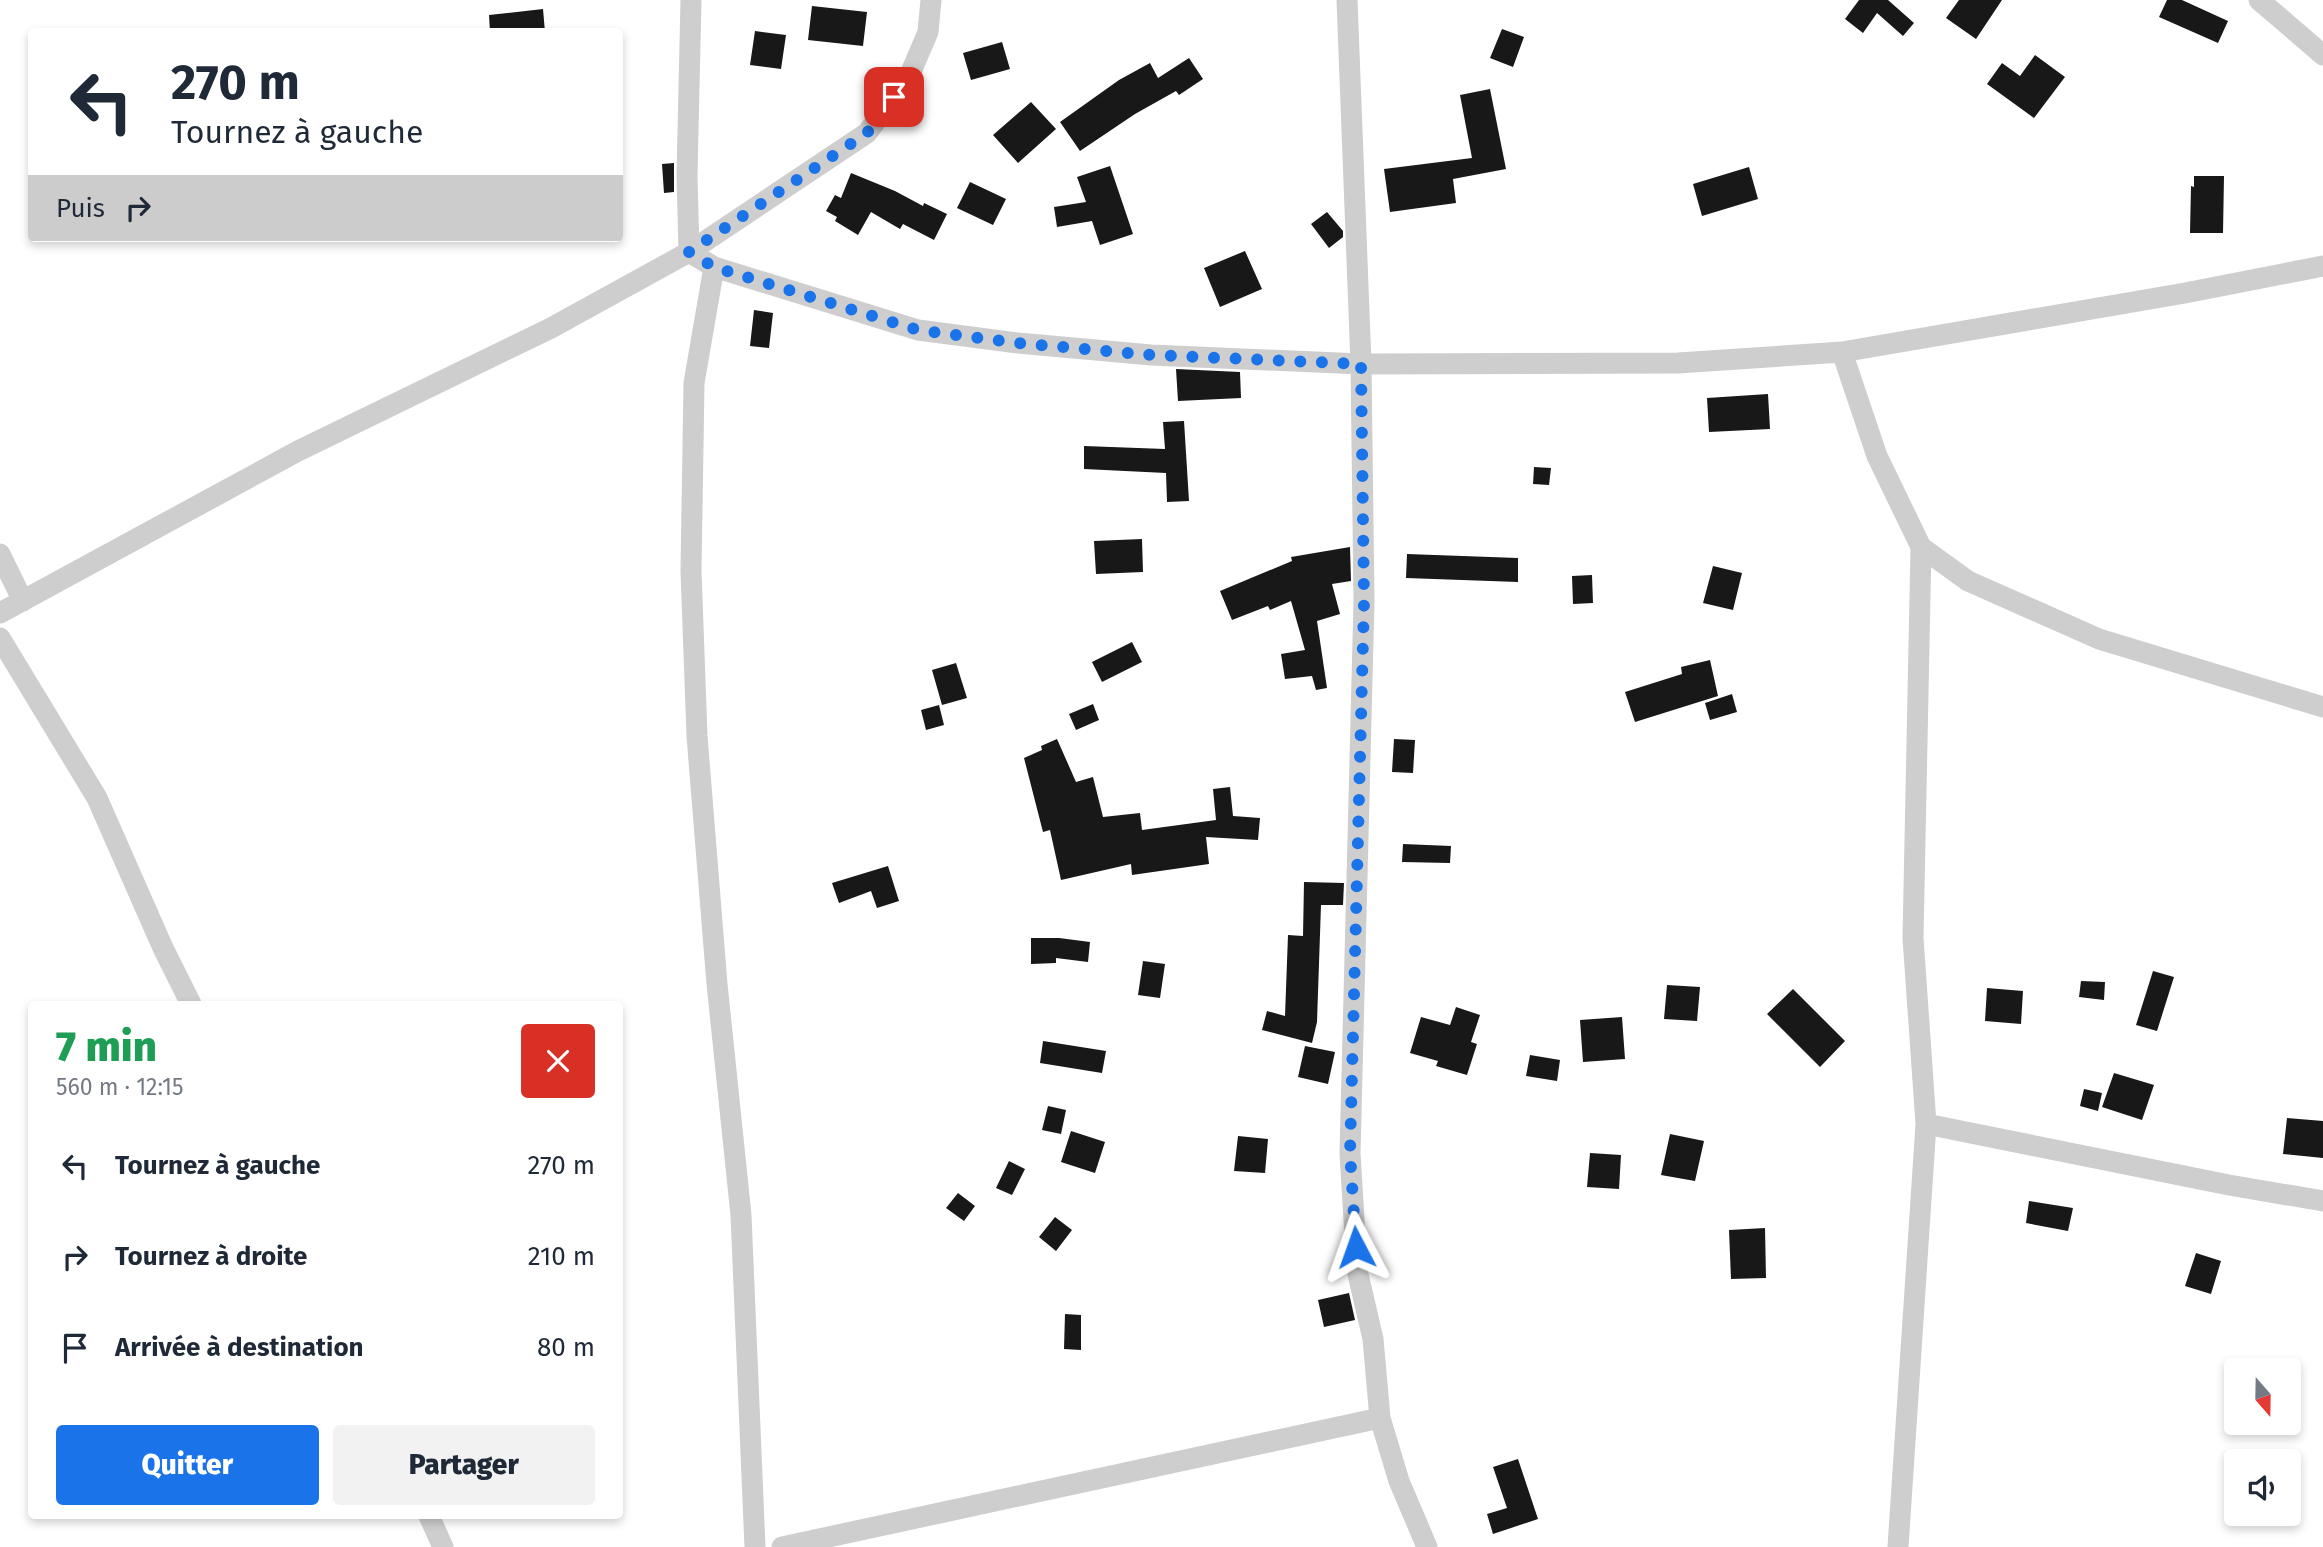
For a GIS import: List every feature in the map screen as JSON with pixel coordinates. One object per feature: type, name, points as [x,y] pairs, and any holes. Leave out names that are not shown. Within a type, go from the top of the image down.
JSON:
[{"type":"street","points":[[689,252],[687,175],[691,0]]},
{"type":"street","points":[[0,613],[298,451],[551,328],[689,252],[867,133],[908,79],[928,32],[931,0]]},
{"type":"street","points":[[1347,0],[1361,364],[1364,601],[1350,1153],[1357,1270],[1373,1339],[1380,1418],[1399,1482],[1427,1547]]},
{"type":"street","points":[[2259,0],[2323,55]]},
{"type":"street","points":[[689,252],[714,267],[918,330],[1018,343],[1151,355],[1361,364],[1678,363],[1842,352],[2186,293],[2323,266]]},
{"type":"street","points":[[714,267],[694,383],[691,571],[696,736],[717,984],[741,1215],[755,1547]]},
{"type":"street","points":[[1842,352],[1877,456],[1921,547],[1913,938],[1926,1124],[1898,1547]]},
{"type":"street","points":[[1921,547],[1968,581],[2099,639],[2323,707]]},
{"type":"street","points":[[0,554],[23,600]]},
{"type":"street","points":[[0,638],[97,798],[163,948],[190,1001]]},
{"type":"street","points":[[1926,1124],[2229,1185],[2323,1201]]},
{"type":"street","points":[[782,1547],[1380,1418]]},
{"type":"street","points":[[430,1519],[443,1547]]},
{"type":"building","points":[[1859,0],[1888,0],[1914,23],[1903,36],[1877,13],[1863,33],[1845,19]]},
{"type":"building","points":[[1959,0],[2002,0],[1976,39],[1946,18]]},
{"type":"building","points":[[2167,0],[2182,0],[2228,21],[2218,43],[2159,17]]},
{"type":"building","points":[[812,6],[867,12],[863,46],[808,40]]},
{"type":"building","points":[[543,9],[545,28],[490,28],[489,15]]},
{"type":"building","points":[[1502,29],[1524,37],[1513,67],[1490,58]]},
{"type":"building","points":[[755,31],[786,35],[781,69],[750,65]]},
{"type":"building","points":[[1002,42],[1010,69],[971,80],[963,53]]},
{"type":"building","points":[[2035,55],[2065,77],[2034,118],[1987,84],[2002,63],[2020,76]]},
{"type":"building","points":[[1189,58],[1203,79],[1179,95],[1176,91],[1135,114],[1080,151],[1060,122],[1119,80],[1150,63],[1158,78]]},
{"type":"building","points":[[1490,89],[1506,169],[1453,179],[1456,203],[1390,212],[1384,169],[1472,158],[1460,95]]},
{"type":"building","points":[[1031,102],[1056,129],[1018,163],[993,135]]},
{"type":"building","points":[[674,163],[674,192],[664,193],[662,164]]},
{"type":"building","points":[[1110,166],[1133,234],[1100,245],[1092,221],[1057,227],[1054,207],[1086,202],[1077,177]]},
{"type":"building","points":[[1749,167],[1758,199],[1702,216],[1693,184]]},
{"type":"building","points":[[851,173],[947,214],[934,240],[903,224],[900,229],[871,212],[858,235],[835,221],[837,217],[826,211],[835,195],[841,198]]},
{"type":"building","points":[[2194,176],[2224,176],[2223,233],[2190,233],[2191,186],[2194,187]]},
{"type":"building","points":[[970,182],[1006,199],[993,225],[957,208]]},
{"type":"building","points":[[1327,212],[1343,231],[1343,237],[1329,248],[1311,224]]},
{"type":"building","points":[[1245,251],[1262,289],[1220,307],[1204,268]]},
{"type":"building","points":[[754,310],[773,313],[769,348],[750,346]]},
{"type":"building","points":[[1176,369],[1240,372],[1241,398],[1178,401]]},
{"type":"building","points":[[1768,394],[1770,429],[1709,432],[1707,398]]},
{"type":"building","points":[[1184,421],[1189,501],[1167,502],[1166,473],[1084,469],[1084,446],[1165,449],[1163,422]]},
{"type":"building","points":[[1534,467],[1551,468],[1549,485],[1533,484]]},
{"type":"building","points":[[1142,539],[1143,572],[1096,574],[1094,541]]},
{"type":"building","points":[[1350,547],[1351,581],[1332,584],[1340,614],[1317,621],[1327,688],[1316,690],[1312,676],[1285,679],[1281,654],[1305,650],[1291,601],[1270,610],[1268,606],[1232,620],[1220,591],[1292,561],[1291,557]]},
{"type":"building","points":[[1407,554],[1518,558],[1518,582],[1406,578]]},
{"type":"building","points":[[1713,566],[1742,573],[1733,610],[1703,603]]},
{"type":"building","points":[[1592,575],[1593,603],[1573,604],[1572,576]]},
{"type":"building","points":[[1132,642],[1142,662],[1102,682],[1092,662]]},
{"type":"building","points":[[1710,660],[1718,696],[1635,722],[1625,692],[1682,674],[1681,667]]},
{"type":"building","points":[[956,663],[967,698],[942,705],[932,670]]},
{"type":"building","points":[[1732,694],[1737,712],[1710,720],[1705,703]]},
{"type":"building","points":[[1093,704],[1099,720],[1076,730],[1069,714]]},
{"type":"building","points":[[939,705],[944,725],[926,730],[921,710]]},
{"type":"building","points":[[1057,739],[1076,782],[1093,777],[1103,817],[1140,813],[1142,830],[1216,820],[1213,789],[1230,787],[1233,816],[1260,818],[1258,840],[1206,837],[1209,864],[1132,875],[1131,864],[1061,880],[1050,830],[1043,832],[1024,758]]},
{"type":"building","points":[[1394,739],[1415,740],[1413,773],[1392,772]]},
{"type":"building","points":[[1403,844],[1451,846],[1450,863],[1402,862]]},
{"type":"building","points":[[888,866],[899,901],[877,908],[871,891],[839,903],[832,883]]},
{"type":"building","points":[[1304,882],[1344,883],[1343,905],[1321,905],[1317,1022],[1312,1043],[1262,1030],[1267,1011],[1285,1016],[1288,935],[1303,936]]},
{"type":"building","points":[[1031,938],[1090,942],[1088,962],[1056,958],[1056,963],[1031,964]]},
{"type":"building","points":[[1143,961],[1165,964],[1160,998],[1138,995]]},
{"type":"building","points":[[2153,971],[2174,977],[2157,1031],[2136,1025]]},
{"type":"building","points":[[2081,981],[2105,982],[2104,1000],[2079,997]]},
{"type":"building","points":[[1667,985],[1700,987],[1697,1021],[1664,1019]]},
{"type":"building","points":[[1987,988],[2023,991],[2021,1024],[1985,1021]]},
{"type":"building","points":[[1793,989],[1845,1041],[1820,1067],[1767,1014]]},
{"type":"building","points":[[1456,1007],[1480,1015],[1471,1042],[1477,1044],[1467,1075],[1436,1066],[1438,1061],[1410,1053],[1421,1017],[1450,1025]]},
{"type":"building","points":[[1622,1017],[1625,1059],[1583,1062],[1580,1020]]},
{"type":"building","points":[[1043,1041],[1106,1051],[1102,1073],[1040,1063]]},
{"type":"building","points":[[1305,1046],[1335,1052],[1328,1084],[1298,1077]]},
{"type":"building","points":[[1530,1055],[1560,1060],[1557,1081],[1526,1076]]},
{"type":"building","points":[[2114,1073],[2154,1085],[2142,1120],[2102,1107]]},
{"type":"building","points":[[2084,1089],[2102,1093],[2098,1111],[2080,1106]]},
{"type":"building","points":[[1048,1106],[1066,1110],[1061,1134],[1042,1130]]},
{"type":"building","points":[[2287,1118],[2323,1121],[2323,1158],[2283,1154]]},
{"type":"building","points":[[1071,1131],[1105,1142],[1095,1173],[1061,1162]]},
{"type":"building","points":[[1670,1134],[1704,1141],[1695,1181],[1661,1175]]},
{"type":"building","points":[[1238,1136],[1268,1139],[1265,1173],[1234,1171]]},
{"type":"building","points":[[1590,1153],[1621,1155],[1619,1189],[1587,1187]]},
{"type":"building","points":[[1009,1161],[1025,1169],[1012,1195],[996,1188]]},
{"type":"building","points":[[958,1193],[975,1206],[964,1221],[946,1208]]},
{"type":"building","points":[[2029,1201],[2073,1208],[2068,1231],[2026,1223]]},
{"type":"building","points":[[1055,1217],[1072,1230],[1056,1251],[1039,1237]]},
{"type":"building","points":[[1765,1228],[1766,1278],[1731,1279],[1729,1230]]},
{"type":"building","points":[[2196,1253],[2221,1261],[2211,1294],[2185,1286]]},
{"type":"building","points":[[1349,1293],[1355,1320],[1324,1327],[1318,1300]]},
{"type":"building","points":[[1065,1314],[1081,1315],[1081,1350],[1064,1349]]},
{"type":"building","points":[[1518,1459],[1538,1519],[1493,1534],[1487,1514],[1507,1508],[1493,1467]]},
{"type":"route","points":[[894,97],[867,133],[689,252],[714,267],[918,330],[1018,343],[1151,355],[1361,364],[1364,601],[1350,1153],[1356,1247]]}]
